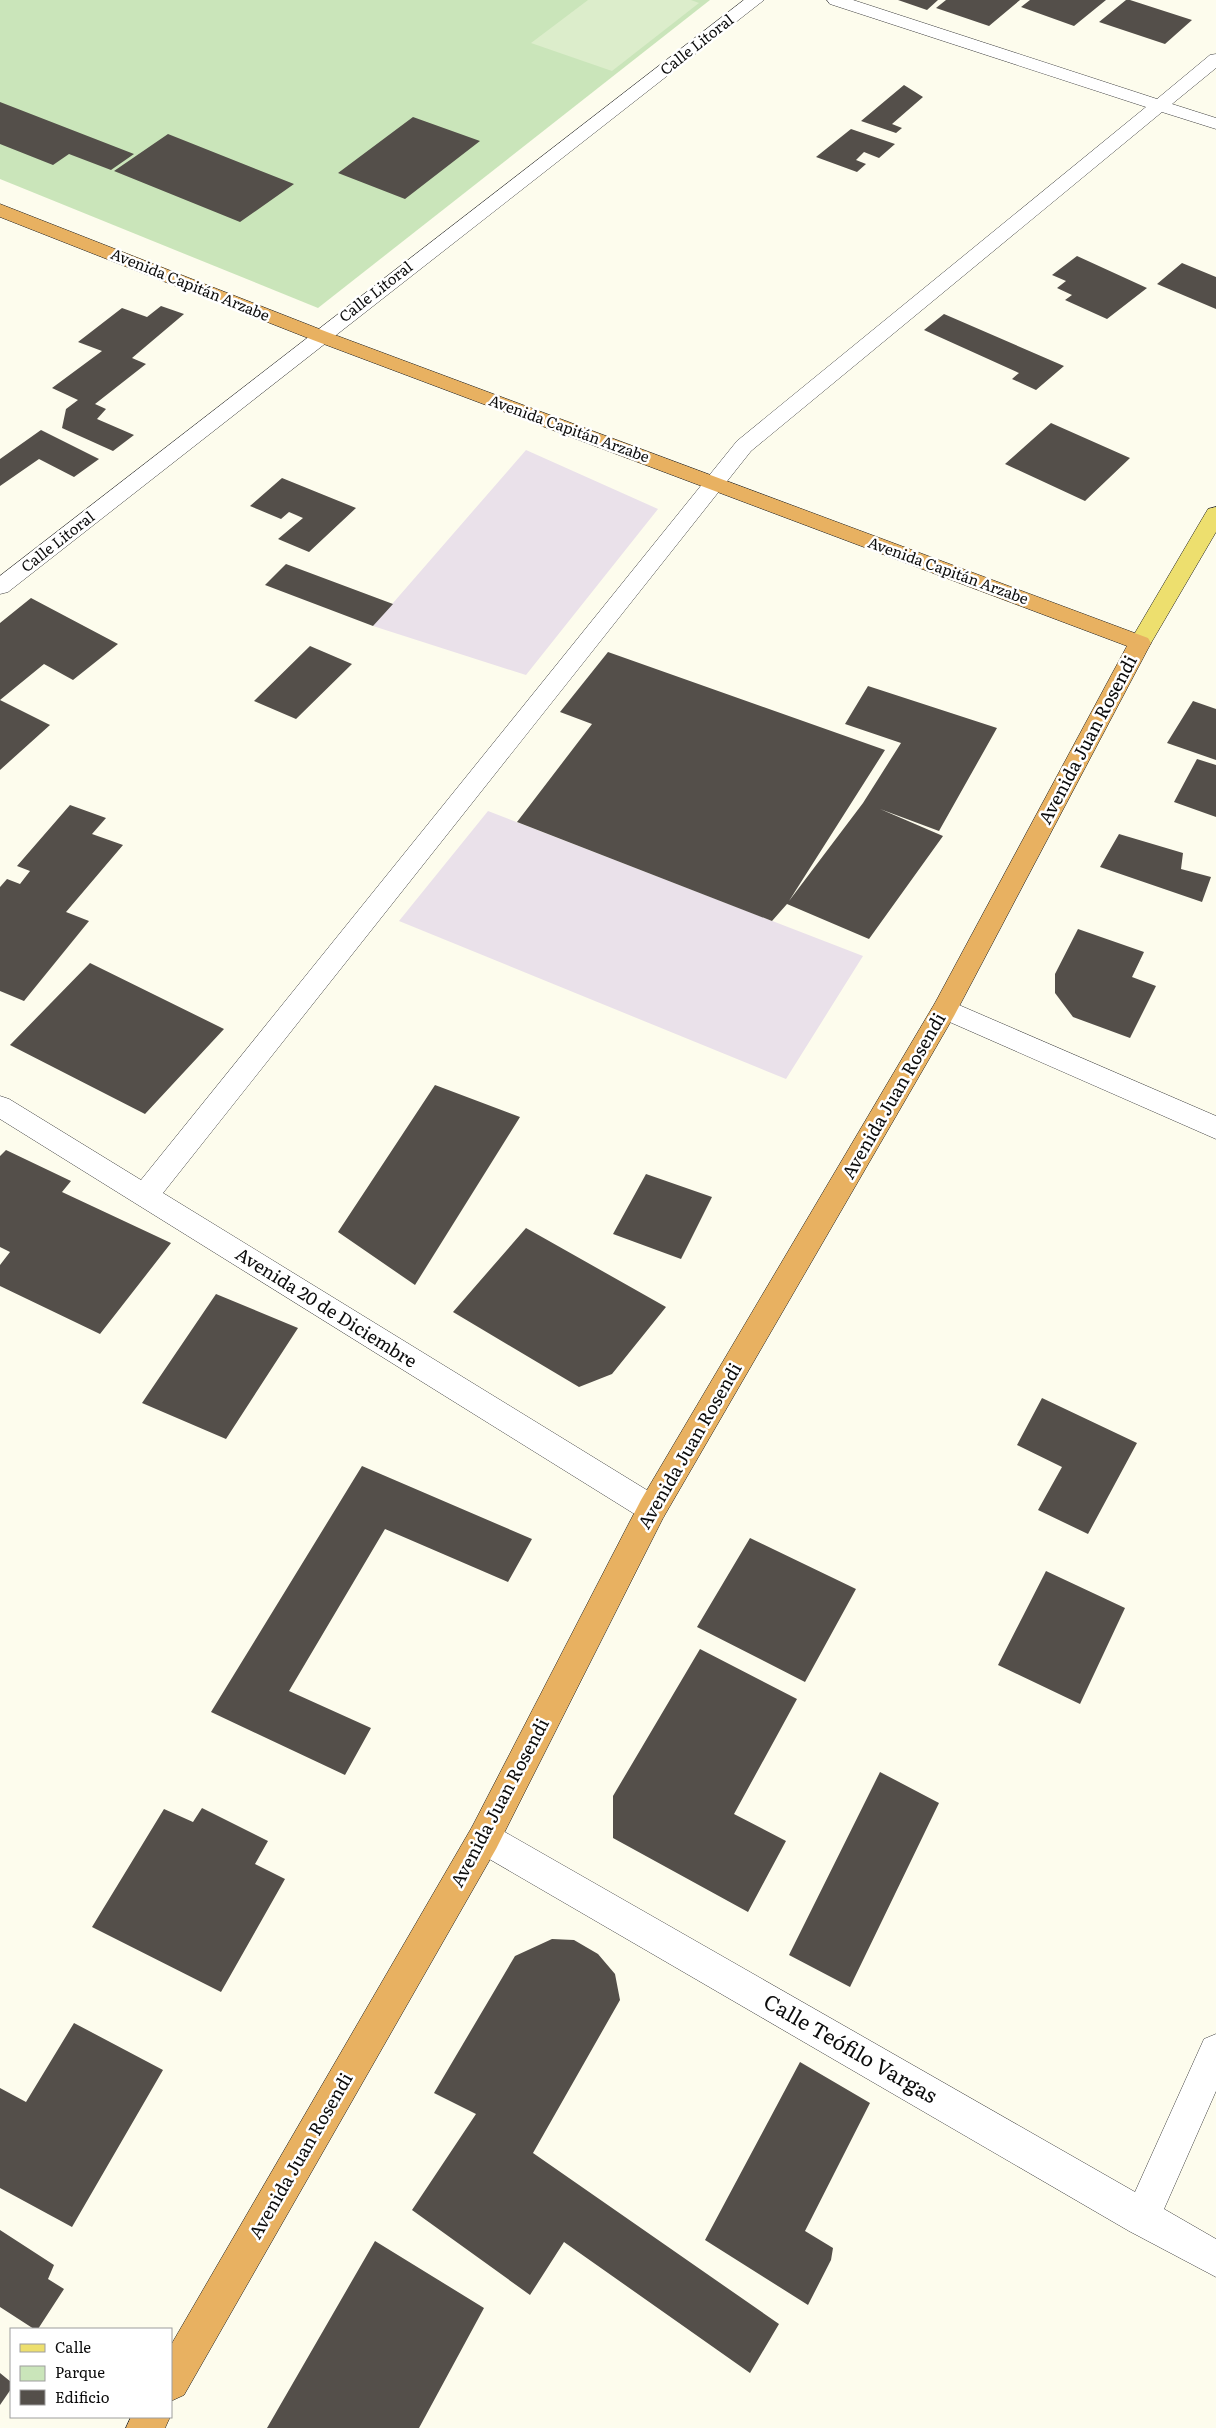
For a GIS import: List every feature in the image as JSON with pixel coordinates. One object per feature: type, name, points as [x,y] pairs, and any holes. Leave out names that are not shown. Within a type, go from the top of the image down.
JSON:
[{"type":"highway","name":"Avenida Capitán Arzabe","points":[[0,210],[320,336],[1140,643]]},
{"type":"highway","name":"Avenida Juan Rosendi","points":[[172,2380],[484,1838],[652,1509],[945,1009],[1140,643]]},
{"type":"main road","name":"Avenida Juan Rosendi","points":[[1140,643],[1216,514]]},
{"type":"street","name":"Calle Litoral","points":[[0,587],[320,336],[755,0]]},
{"type":"street","points":[[836,0],[1216,124]]},
{"type":"street","points":[[144,1196],[744,446],[1216,59]]},
{"type":"street","points":[[945,1009],[1216,1128]]},
{"type":"street","name":"Avenida 20 de Diciembre","points":[[0,1106],[652,1509]]},
{"type":"street","name":"Calle Teófilo Vargas","points":[[484,1838],[1216,2259]]},
{"type":"street","points":[[1142,2218],[1216,2051]]},
{"type":"shaded area","points":[[526,450],[658,509],[526,675],[373,626]]},
{"type":"shaded area","points":[[488,811],[863,956],[786,1079],[399,921]]},
{"type":"green space","points":[[0,0],[710,0],[318,308],[0,179]]},
{"type":"green space","points":[[588,0],[691,0],[699,3],[612,71],[531,43]]},
{"type":"building","points":[[898,0],[938,0],[927,10]]},
{"type":"building","points":[[946,0],[1020,0],[989,26],[936,8]]},
{"type":"building","points":[[1030,0],[1106,0],[1074,26],[1021,7]]},
{"type":"building","points":[[1126,0],[1192,20],[1165,44],[1099,22]]},
{"type":"building","points":[[904,85],[923,97],[892,124],[902,128],[896,133],[861,121]]},
{"type":"building","points":[[0,102],[134,154],[111,170],[69,154],[53,165],[0,144]]},
{"type":"building","points":[[413,117],[480,141],[405,199],[338,173]]},
{"type":"building","points":[[851,129],[895,144],[879,158],[864,152],[856,160],[866,164],[857,172],[816,157]]},
{"type":"building","points":[[168,134],[294,184],[240,222],[114,171]]},
{"type":"building","points":[[1077,256],[1147,288],[1107,319],[1065,300],[1072,295],[1057,288],[1066,281],[1052,275]]},
{"type":"building","points":[[1182,263],[1216,277],[1216,309],[1157,284]]},
{"type":"building","points":[[161,306],[184,314],[132,358],[146,364],[95,404],[106,409],[97,419],[134,435],[113,451],[62,428],[66,409],[78,400],[52,388],[102,351],[78,342],[122,308],[147,317]]},
{"type":"building","points":[[944,314],[1064,366],[1036,390],[1012,379],[1019,373],[924,330]]},
{"type":"building","points":[[1051,423],[1130,458],[1085,501],[1005,464]]},
{"type":"building","points":[[41,430],[99,459],[74,477],[39,459],[0,486],[0,459]]},
{"type":"building","points":[[282,478],[356,508],[309,552],[278,539],[303,518],[289,512],[281,519],[250,506]]},
{"type":"building","points":[[286,564],[393,604],[373,626],[265,585]]},
{"type":"building","points":[[31,598],[118,644],[73,680],[44,664],[0,700],[0,623]]},
{"type":"building","points":[[310,646],[352,664],[296,719],[254,701]]},
{"type":"building","points":[[608,652],[885,750],[789,901],[863,803],[901,743],[845,724],[868,686],[997,728],[939,831],[880,809],[943,836],[869,939],[787,904],[772,921],[517,822],[592,724],[560,712]]},
{"type":"building","points":[[0,700],[50,725],[0,770]]},
{"type":"building","points":[[1193,701],[1216,709],[1216,760],[1167,743]]},
{"type":"building","points":[[1197,759],[1216,765],[1216,817],[1174,802]]},
{"type":"building","points":[[70,805],[106,818],[92,834],[123,845],[66,912],[89,921],[24,1001],[0,991],[0,887],[7,879],[20,884],[30,871],[17,866]]},
{"type":"building","points":[[1119,834],[1183,853],[1181,869],[1211,877],[1202,902],[1100,867]]},
{"type":"building","points":[[1078,929],[1144,952],[1132,977],[1156,986],[1130,1038],[1073,1017],[1055,993],[1055,974]]},
{"type":"building","points":[[90,963],[224,1029],[145,1114],[10,1045]]},
{"type":"building","points":[[435,1085],[520,1117],[415,1285],[338,1232]]},
{"type":"building","points":[[6,1150],[71,1181],[62,1192],[171,1243],[100,1334],[0,1286],[0,1265],[10,1252],[0,1247],[0,1156]]},
{"type":"building","points":[[646,1174],[712,1197],[681,1259],[613,1234]]},
{"type":"building","points":[[526,1228],[666,1307],[612,1374],[579,1387],[453,1312]]},
{"type":"building","points":[[216,1294],[298,1328],[226,1439],[142,1403]]},
{"type":"building","points":[[1042,1398],[1137,1443],[1088,1534],[1038,1510],[1062,1467],[1017,1445]]},
{"type":"building","points":[[362,1466],[532,1539],[508,1582],[385,1529],[289,1691],[371,1728],[345,1775],[211,1712]]},
{"type":"building","points":[[750,1538],[856,1589],[805,1682],[697,1627]]},
{"type":"building","points":[[1046,1571],[1125,1608],[1080,1704],[998,1665]]},
{"type":"building","points":[[700,1649],[797,1699],[734,1814],[786,1841],[748,1912],[613,1838],[613,1796]]},
{"type":"building","points":[[880,1772],[939,1803],[850,1987],[789,1955]]},
{"type":"building","points":[[202,1808],[268,1841],[255,1864],[285,1879],[221,1992],[92,1927],[164,1809],[193,1822]]},
{"type":"building","points":[[552,1939],[574,1940],[598,1954],[615,1974],[620,2000],[533,2153],[779,2324],[750,2373],[564,2242],[530,2295],[412,2210],[476,2114],[434,2093],[515,1956]]},
{"type":"building","points":[[74,2023],[163,2070],[72,2227],[0,2188],[0,2088],[26,2102]]},
{"type":"building","points":[[800,2062],[870,2103],[805,2231],[833,2248],[831,2260],[808,2305],[705,2240]]},
{"type":"building","points":[[0,2230],[54,2265],[48,2279],[64,2289],[39,2328],[32,2328],[0,2307]]},
{"type":"building","points":[[375,2241],[484,2308],[419,2428],[267,2428]]},
{"type":"building","points":[[0,2373],[10,2381],[10,2390],[0,2405]]}]
